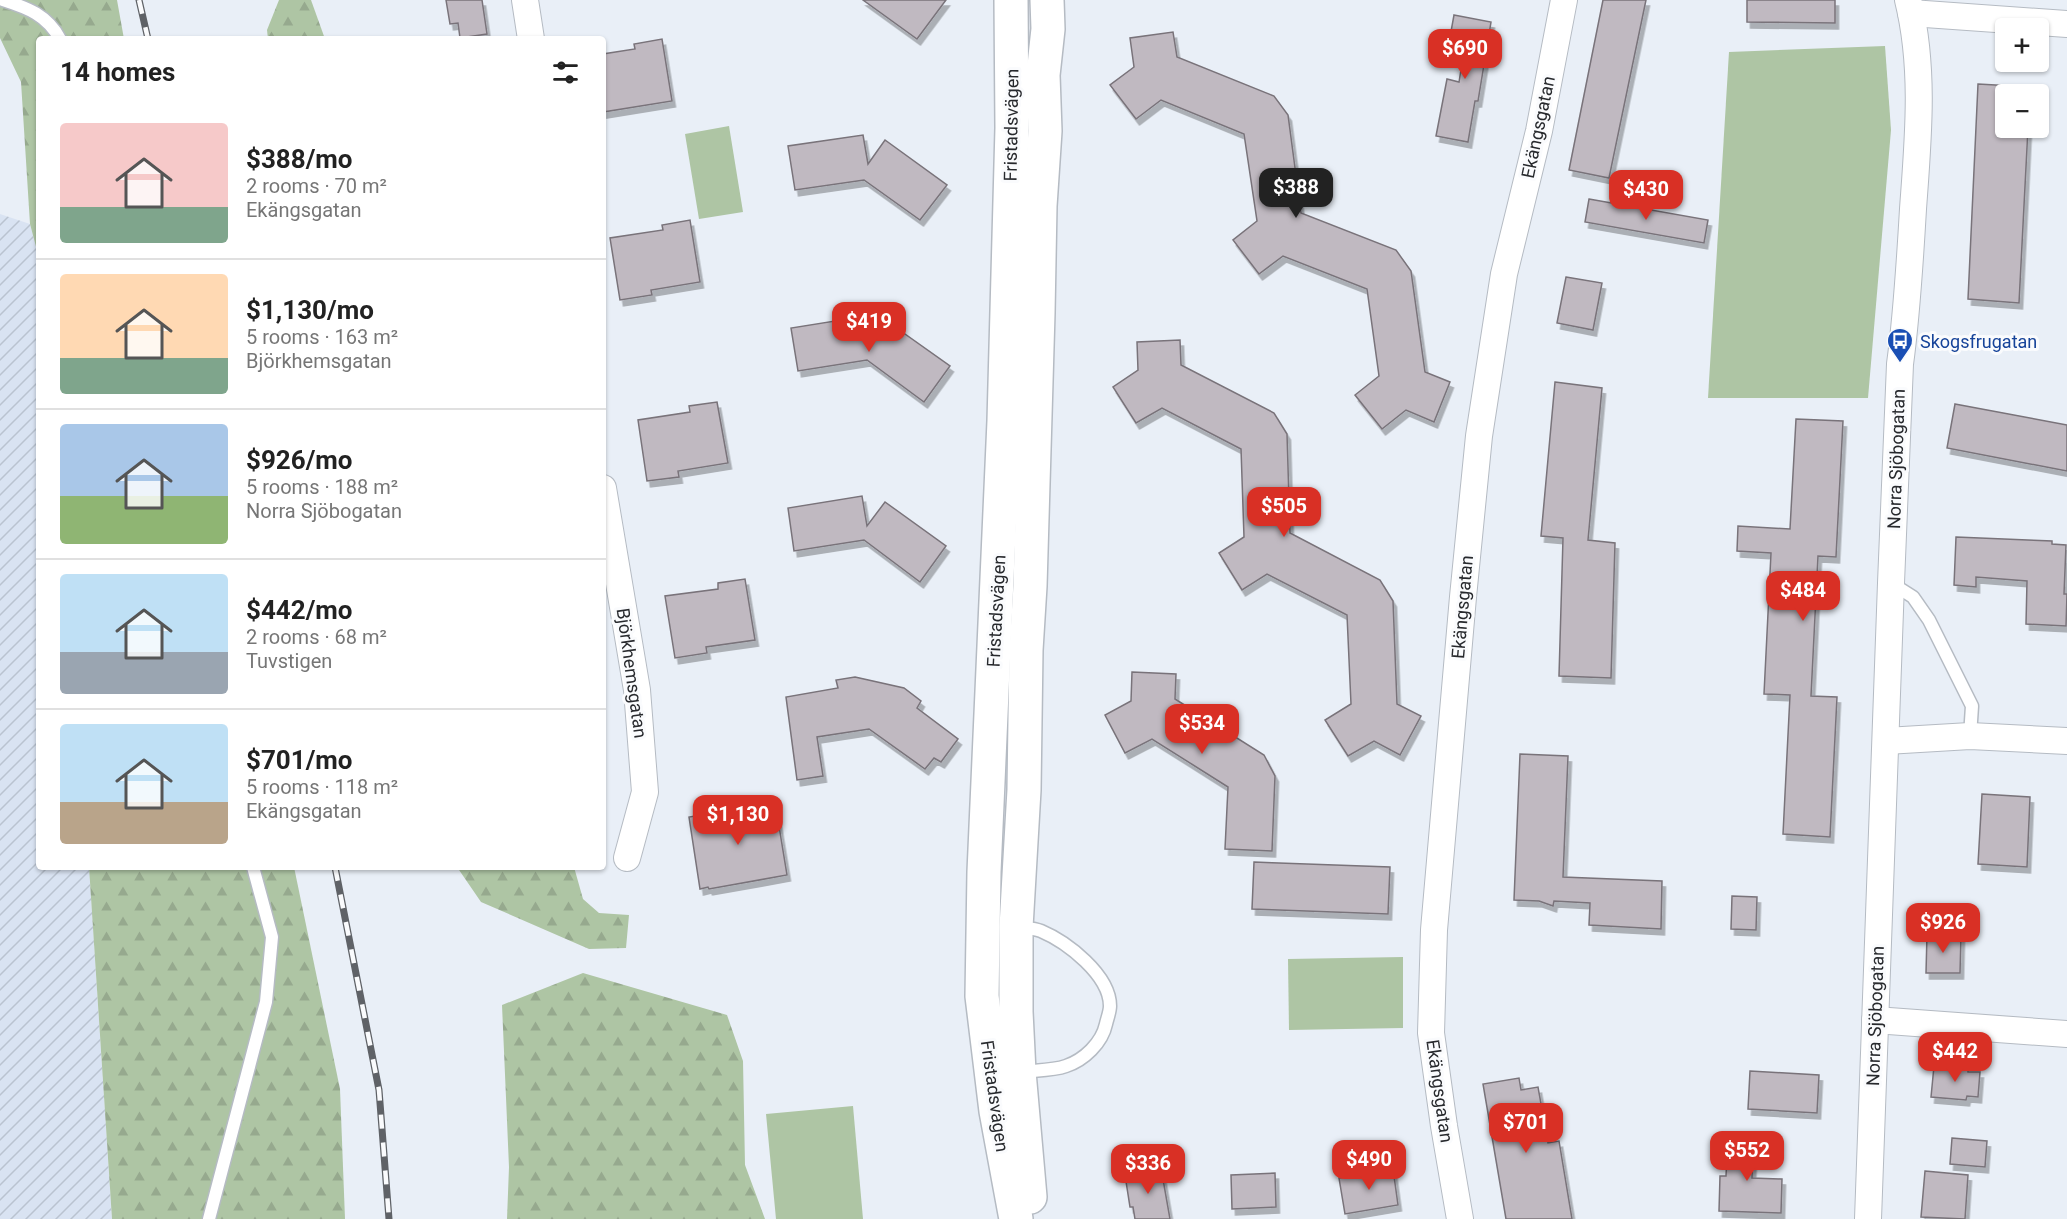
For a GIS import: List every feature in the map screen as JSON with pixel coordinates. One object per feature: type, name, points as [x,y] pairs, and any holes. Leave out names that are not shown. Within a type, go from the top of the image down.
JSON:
[{"type":"street","points":[[525,0],[531,36]]},
{"type":"street","name":"Fristadsvägen","points":[[1011,0],[1012,128],[1004,421],[1000,927],[1016,1012],[1032,1219]]},
{"type":"street","name":"Fristadsvägen","points":[[1016,1219],[996,1111],[982,996],[1000,927],[1024,790],[1026,650],[1044,131],[1043,75],[1048,29],[1047,0]]},
{"type":"street","name":"Ekängsgatan","points":[[1460,1219],[1431,1033],[1434,930],[1479,436],[1504,274],[1539,131],[1564,0]]},
{"type":"street","points":[[1909,7],[2067,24]]},
{"type":"street","name":"Norra Sjöbogatan","points":[[1868,1219],[1900,364],[1905,329],[1919,126],[1919,71],[1909,7]]},
{"type":"street","name":"Björkhemsgatan","points":[[606,505],[638,690],[645,792],[627,858]]},
{"type":"street","points":[[1886,741],[1970,736],[2067,741]]},
{"type":"street","points":[[1875,1020],[2067,1034]]},
{"type":"lane","points":[[3,0],[23,6],[52,24],[58,36]]},
{"type":"lane","points":[[1891,584],[1913,597],[1929,620],[1972,706],[1970,736]]},
{"type":"lane","points":[[209,1219],[266,1002],[272,937],[254,870]]},
{"type":"lane","points":[[1000,927],[1040,931],[1090,965],[1101,977],[1110,1006],[1104,1034],[1096,1046],[1086,1054],[1065,1067],[1019,1072]]},
{"type":"shaded area","points":[[0,214],[30,224],[36,247],[36,870],[89,870],[112,1219],[0,1219]]},
{"type":"green space","points":[[0,0],[117,0],[123,36],[36,36],[36,247],[30,224],[21,82],[0,38]]},
{"type":"green space","points":[[279,0],[311,0],[324,36],[268,36],[267,30]]},
{"type":"green space","points":[[1885,46],[1891,130],[1868,398],[1708,398],[1729,52]]},
{"type":"green space","points":[[729,126],[743,212],[699,219],[685,134]]},
{"type":"green space","points":[[89,870],[295,870],[340,1089],[345,1219],[112,1219]]},
{"type":"green space","points":[[459,870],[575,870],[583,899],[599,913],[629,915],[626,948],[589,949],[481,902]]},
{"type":"green space","points":[[1403,957],[1403,1028],[1289,1030],[1288,959]]},
{"type":"green space","points":[[583,973],[727,1015],[743,1061],[745,1165],[765,1219],[507,1219],[509,1167],[502,1005]]},
{"type":"green space","points":[[853,1106],[863,1219],[776,1219],[766,1114]]},
{"type":"building","points":[[446,0],[482,0],[487,34],[460,36],[458,23],[450,24]]},
{"type":"building","points":[[863,0],[946,0],[917,39]]},
{"type":"building","points":[[1603,0],[1646,0],[1609,178],[1569,170]]},
{"type":"building","points":[[1747,0],[1835,0],[1835,23],[1747,22]]},
{"type":"building","points":[[1454,15],[1491,22],[1478,101],[1475,101],[1468,142],[1436,136],[1447,79],[1459,82],[1466,39],[1450,37]]},
{"type":"building","points":[[1173,32],[1177,57],[1274,96],[1288,115],[1301,213],[1396,250],[1411,271],[1425,372],[1450,382],[1434,422],[1406,410],[1382,429],[1355,395],[1379,376],[1367,289],[1283,256],[1259,274],[1233,240],[1257,221],[1244,134],[1161,100],[1136,119],[1110,85],[1134,67],[1130,38]]},
{"type":"building","points":[[662,39],[672,101],[606,112],[606,54],[635,49],[634,44]]},
{"type":"building","points":[[1978,84],[1995,85],[1995,138],[2027,138],[2019,303],[1968,299]]},
{"type":"building","points":[[863,135],[868,164],[885,140],[947,185],[920,220],[864,180],[795,190],[788,146]]},
{"type":"building","points":[[1589,199],[1708,220],[1704,243],[1585,222]]},
{"type":"building","points":[[690,220],[700,282],[651,290],[652,295],[620,300],[610,238],[663,230],[662,225]]},
{"type":"building","points":[[1566,277],[1602,283],[1593,330],[1557,323]]},
{"type":"building","points":[[866,316],[870,344],[888,322],[950,366],[924,402],[867,360],[798,371],[791,328]]},
{"type":"building","points":[[1180,340],[1181,365],[1274,413],[1287,434],[1290,533],[1380,580],[1393,601],[1397,704],[1421,716],[1400,755],[1374,741],[1348,756],[1325,720],[1351,704],[1347,615],[1267,574],[1242,590],[1219,553],[1244,537],[1241,449],[1162,408],[1136,423],[1113,387],[1138,370],[1137,342]]},
{"type":"building","points":[[1555,382],[1602,388],[1588,540],[1615,543],[1611,678],[1559,676],[1563,538],[1541,536]]},
{"type":"building","points":[[717,402],[728,463],[678,471],[679,477],[647,481],[638,420],[690,412],[689,406]]},
{"type":"building","points":[[1955,404],[2067,425],[2067,471],[1947,448]]},
{"type":"building","points":[[1796,419],[1843,421],[1836,557],[1818,556],[1811,696],[1837,697],[1830,837],[1783,834],[1790,695],[1764,694],[1771,553],[1737,551],[1738,526],[1790,529]]},
{"type":"building","points":[[862,496],[867,526],[885,502],[946,546],[920,582],[864,540],[794,551],[788,508]]},
{"type":"building","points":[[1956,537],[2052,541],[2052,544],[2066,545],[2064,594],[2067,594],[2066,626],[2026,624],[2027,581],[1976,577],[1976,587],[1954,585]]},
{"type":"building","points":[[745,579],[755,640],[706,647],[707,653],[675,658],[665,596],[718,589],[718,583]]},
{"type":"building","points":[[1132,672],[1176,674],[1175,699],[1264,755],[1275,776],[1272,851],[1225,849],[1228,787],[1152,739],[1125,753],[1105,715],[1131,701]]},
{"type":"building","points":[[855,677],[904,688],[921,701],[917,708],[958,739],[941,762],[934,758],[925,769],[869,729],[817,737],[823,776],[797,780],[786,697],[838,688],[836,680]]},
{"type":"building","points":[[1520,754],[1568,756],[1563,877],[1662,881],[1661,929],[1589,925],[1590,903],[1554,901],[1553,906],[1539,901],[1514,900]]},
{"type":"building","points":[[1982,794],[2030,797],[2027,867],[1978,864]]},
{"type":"building","points":[[775,802],[787,875],[700,889],[689,817]]},
{"type":"building","points":[[1254,862],[1390,867],[1388,914],[1252,909]]},
{"type":"building","points":[[1732,896],[1757,897],[1756,930],[1731,929]]},
{"type":"building","points":[[1927,934],[1961,935],[1960,973],[1926,973]]},
{"type":"building","points":[[1934,1066],[1968,1068],[1968,1072],[1980,1072],[1978,1097],[1967,1096],[1966,1100],[1931,1097]]},
{"type":"building","points":[[1750,1071],[1819,1075],[1817,1113],[1748,1109]]},
{"type":"building","points":[[1519,1078],[1521,1090],[1538,1087],[1548,1143],[1559,1141],[1572,1219],[1506,1219],[1483,1084]]},
{"type":"building","points":[[1728,1136],[1754,1137],[1752,1178],[1782,1179],[1781,1213],[1719,1211],[1720,1176],[1726,1176]]},
{"type":"building","points":[[1952,1138],[1987,1141],[1985,1167],[1950,1164]]},
{"type":"building","points":[[1161,1168],[1170,1219],[1135,1219],[1133,1207],[1130,1207],[1125,1175]]},
{"type":"building","points":[[1393,1169],[1398,1205],[1345,1214],[1339,1178]]},
{"type":"building","points":[[1925,1171],[1968,1175],[1965,1219],[1921,1217]]},
{"type":"building","points":[[1275,1173],[1276,1207],[1232,1209],[1231,1175]]},
{"type":"railway","points":[[139,0],[147,36]]},
{"type":"railway","points":[[336,870],[379,1090],[389,1219]]},
{"type":"place","name":"Skogsfrugatan","points":[[1900,364]]}]
